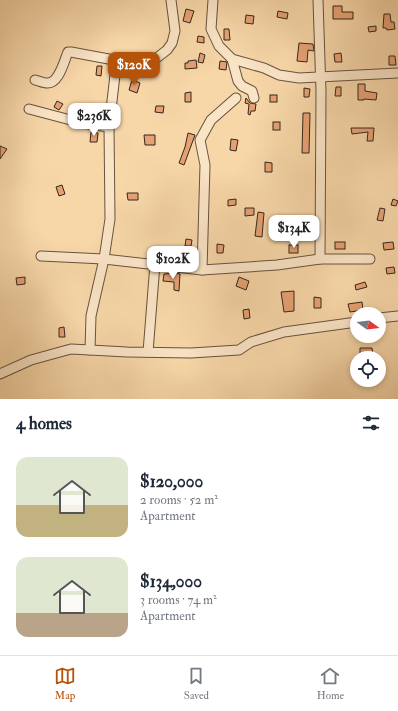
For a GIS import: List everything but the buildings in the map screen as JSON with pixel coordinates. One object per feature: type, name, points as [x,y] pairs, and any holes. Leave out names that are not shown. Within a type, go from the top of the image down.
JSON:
[{"type":"street","points":[[35,80],[47,84],[53,82],[68,52],[120,60],[141,65],[154,60],[167,50],[172,43],[175,31],[171,0]]},
{"type":"street","points":[[212,0],[211,29],[219,46],[232,59],[264,68],[284,76],[299,78],[398,72]]},
{"type":"street","points":[[318,0],[321,129],[320,259]]},
{"type":"street","points":[[232,59],[238,81],[242,86],[252,91],[254,98]]},
{"type":"street","points":[[90,350],[91,316],[104,259],[110,219],[109,127],[116,75],[120,60]]},
{"type":"street","points":[[202,270],[205,165],[200,140],[211,120],[236,98]]},
{"type":"street","points":[[29,109],[82,123],[109,127]]},
{"type":"street","points":[[41,256],[104,259],[202,270],[277,265],[320,259],[370,260]]},
{"type":"street","points":[[148,352],[155,264]]},
{"type":"street","points":[[386,317],[398,316]]},
{"type":"street","points":[[0,374],[31,360],[70,349],[148,352],[239,350],[251,342],[284,332],[350,323]]}]
